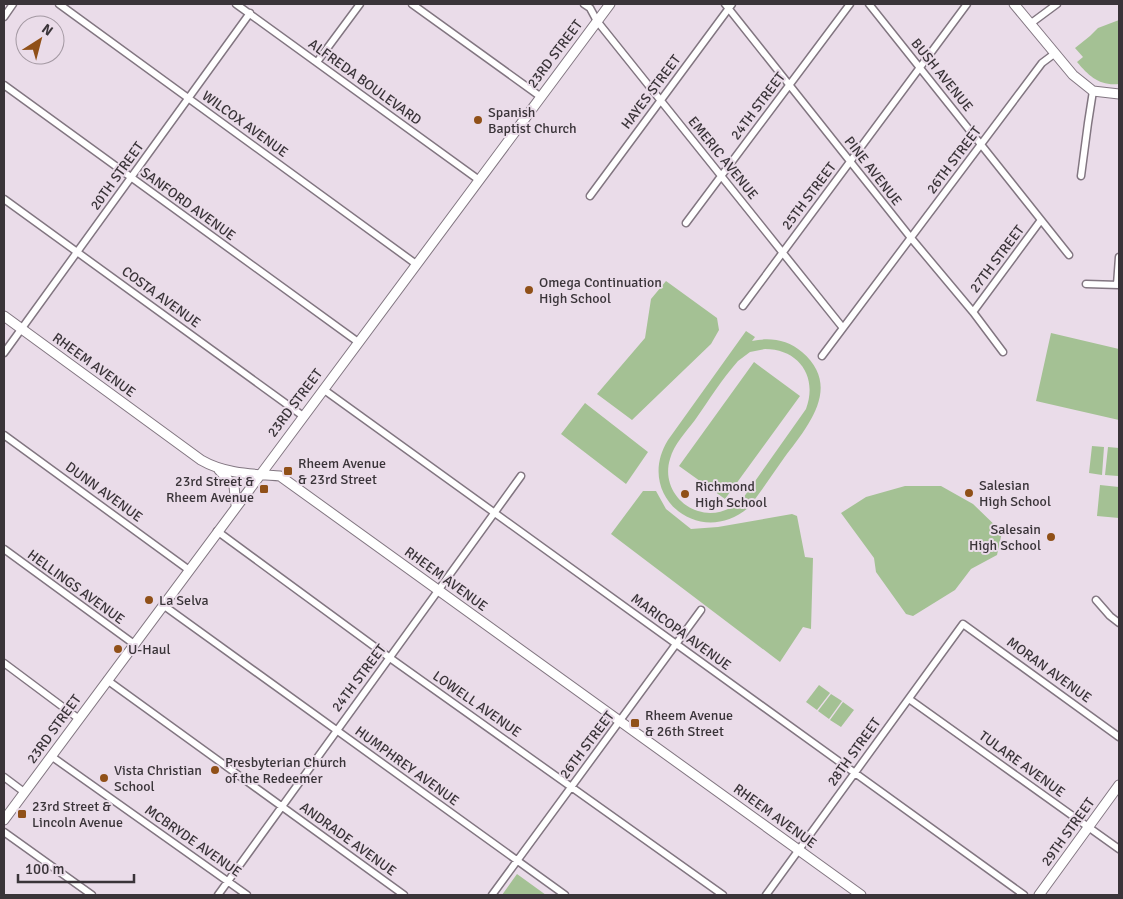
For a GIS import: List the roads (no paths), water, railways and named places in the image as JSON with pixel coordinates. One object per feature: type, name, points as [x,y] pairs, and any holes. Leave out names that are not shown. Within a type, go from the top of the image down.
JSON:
[{"type":"street","points":[[4,17],[13,4]]},
{"type":"street","name":"WILCOX AVENUE","points":[[59,4],[416,264]]},
{"type":"street","name":"ALFREDA BOULEVARD","points":[[236,4],[479,180]]},
{"type":"street","points":[[317,62],[360,4]]},
{"type":"street","points":[[412,4],[540,97]]},
{"type":"street","name":"EMERIC AVENUE","points":[[584,4],[590,8],[597,21],[843,328]]},
{"type":"street","name":"23RD STREET","points":[[4,820],[236,505],[610,4]]},
{"type":"street","name":"24TH STREET","points":[[686,223],[850,4]]},
{"type":"street","name":"BUSH AVENUE","points":[[869,4],[1069,256]]},
{"type":"street","name":"25TH STREET","points":[[743,306],[967,4]]},
{"type":"street","points":[[1014,4],[1072,75],[1093,91],[1119,94]]},
{"type":"street","points":[[1030,24],[1057,4]]},
{"type":"street","name":"PINE AVENUE","points":[[729,5],[850,161],[973,312],[1003,352]]},
{"type":"street","name":"HAYES STREET","points":[[590,196],[729,5]]},
{"type":"street","name":"20TH STREET","points":[[4,353],[250,14]]},
{"type":"street","name":"26TH STREET","points":[[822,356],[1042,64],[1054,54]]},
{"type":"street","name":"SANFORD AVENUE","points":[[4,85],[358,342]]},
{"type":"street","points":[[1081,176],[1093,91]]},
{"type":"street","name":"COSTA AVENUE","points":[[4,198],[303,416]]},
{"type":"street","name":"27TH STREET","points":[[973,312],[1042,220]]},
{"type":"street","points":[[1086,284],[1118,285],[1119,257]]},
{"type":"street","name":"RHEEM AVENUE","points":[[4,316],[201,460],[217,468],[280,476],[861,895]]},
{"type":"street","name":"MARICOPA AVENUE","points":[[323,389],[1024,895]]},
{"type":"street","name":"DUNN AVENUE","points":[[4,435],[189,570]]},
{"type":"street","points":[[217,468],[227,476],[234,486],[236,505]]},
{"type":"street","name":"24TH STREET","points":[[218,895],[521,476]]},
{"type":"street","name":"LOWELL AVENUE","points":[[217,531],[390,658],[723,895]]},
{"type":"street","name":"HELLINGS AVENUE","points":[[4,549],[134,644]]},
{"type":"street","points":[[1096,600],[1119,623]]},
{"type":"street","name":"HUMPHREY AVENUE","points":[[163,605],[565,895]]},
{"type":"street","name":"26TH STREET","points":[[492,895],[701,610]]},
{"type":"street","name":"28TH STREET","points":[[766,895],[964,624]]},
{"type":"street","name":"MORAN AVENUE","points":[[964,624],[1119,737]]},
{"type":"street","points":[[4,663],[79,719]]},
{"type":"street","name":"ANDRADE AVENUE","points":[[107,680],[404,895]]},
{"type":"street","name":"TULARE AVENUE","points":[[909,699],[1119,850]]},
{"type":"street","name":"MCBRYDE AVENUE","points":[[51,756],[247,895]]},
{"type":"street","points":[[4,777],[24,792]]},
{"type":"street","name":"29TH STREET","points":[[1039,895],[1119,785]]},
{"type":"street","points":[[4,832],[92,895]]},
{"type":"place","name":"Spanish Baptist Church","points":[[478,120]]},
{"type":"place","name":"Omega Continuation High School","points":[[529,290]]},
{"type":"place","name":"Rheem Avenue & 23rd Street","points":[[288,471]]},
{"type":"place","name":"23rd Street & Rheem Avenue","points":[[264,489]]},
{"type":"place","name":"Salesian High School","points":[[969,493]]},
{"type":"place","name":"Richmond High School","points":[[685,494]]},
{"type":"place","name":"Salesain High School","points":[[1051,537]]},
{"type":"place","name":"La Selva","points":[[149,600]]},
{"type":"place","name":"U-Haul","points":[[118,649]]},
{"type":"place","name":"Rheem Avenue & 26th Street","points":[[635,723]]},
{"type":"place","name":"Presbyterian Church of the Redeemer","points":[[215,770]]},
{"type":"place","name":"Vista Christian School","points":[[104,778]]},
{"type":"place","name":"23rd Street & Lincoln Avenue","points":[[22,814]]}]
